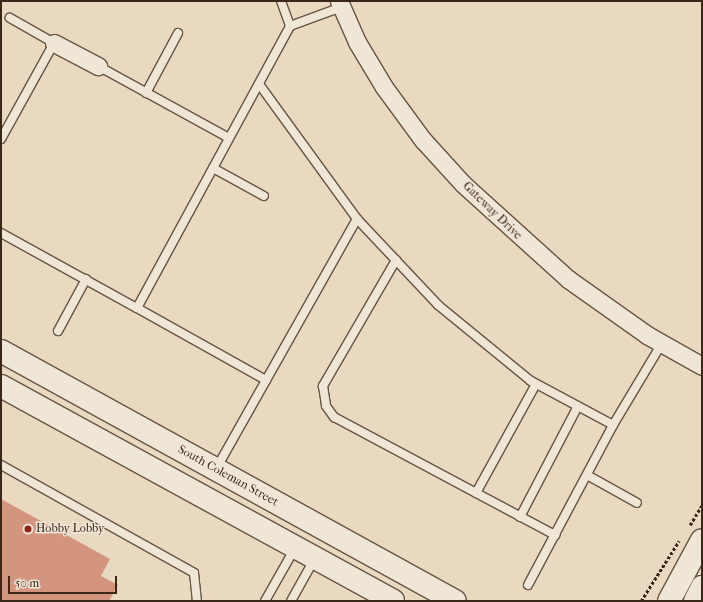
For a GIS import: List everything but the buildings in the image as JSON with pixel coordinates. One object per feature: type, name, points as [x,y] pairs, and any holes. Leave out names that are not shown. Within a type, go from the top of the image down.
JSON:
[{"type":"street","name":"Gateway Drive","points":[[340,4],[357,42],[384,87],[423,140],[463,184],[568,279],[662,344],[702,366]]},
{"type":"street","points":[[54,42],[98,66]]},
{"type":"street","name":"South Coleman Street","points":[[3,357],[216,469],[455,601]]},
{"type":"street","points":[[1,386],[393,601]]},
{"type":"street","points":[[295,548],[310,521]]},
{"type":"street","points":[[315,558],[330,532]]},
{"type":"street","points":[[669,601],[691,535]]},
{"type":"street","points":[[694,601],[702,587]]},
{"type":"lane","points":[[280,1],[290,26]]},
{"type":"lane","points":[[137,308],[290,26],[340,4]]},
{"type":"lane","points":[[1,139],[54,42],[10,18]]},
{"type":"lane","points":[[146,93],[178,33]]},
{"type":"lane","points":[[98,66],[229,138]]},
{"type":"lane","points":[[259,84],[357,219],[438,305],[536,384],[613,425]]},
{"type":"lane","points":[[213,168],[264,196]]},
{"type":"lane","points":[[216,469],[357,219]]},
{"type":"lane","points":[[1,233],[266,380]]},
{"type":"lane","points":[[396,260],[323,386],[326,406],[334,417],[554,535]]},
{"type":"lane","points":[[58,332],[86,279]]},
{"type":"lane","points":[[528,585],[613,425],[662,344]]},
{"type":"lane","points":[[476,493],[536,384]]},
{"type":"lane","points":[[520,517],[578,406]]},
{"type":"lane","points":[[1,465],[194,573],[197,601]]},
{"type":"lane","points":[[587,475],[636,503]]},
{"type":"lane","points":[[265,601],[295,548]]},
{"type":"lane","points":[[291,601],[315,558]]},
{"type":"path","points":[[641,601],[691,535],[702,505]]},
{"type":"place","name":"Hobby Lobby","points":[[28,529]]}]
